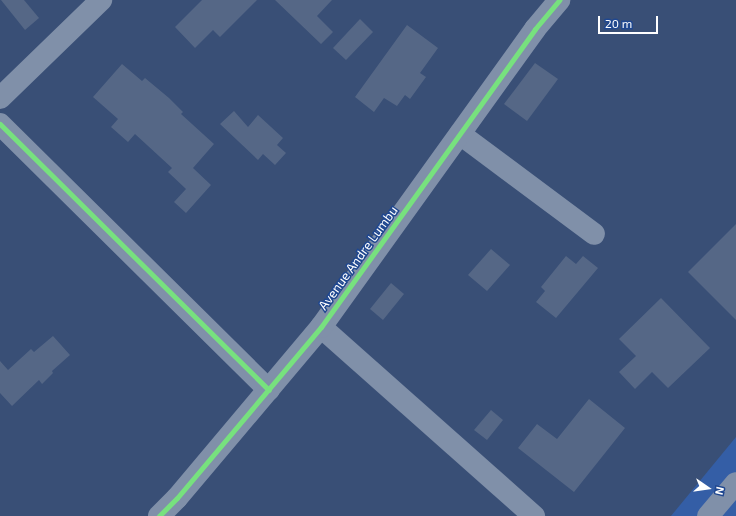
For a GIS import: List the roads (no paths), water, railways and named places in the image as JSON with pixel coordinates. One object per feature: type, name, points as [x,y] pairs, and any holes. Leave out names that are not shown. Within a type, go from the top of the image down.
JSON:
[{"type":"street","points":[[0,98],[101,0]]},
{"type":"street","name":"Avenue Andre Lumbu","points":[[159,516],[177,498],[321,327],[535,29],[559,0]]},
{"type":"street","points":[[0,124],[269,390]]},
{"type":"street","points":[[460,134],[594,234]]},
{"type":"street","points":[[321,327],[534,516]]},
{"type":"street","points":[[708,516],[736,483]]}]
